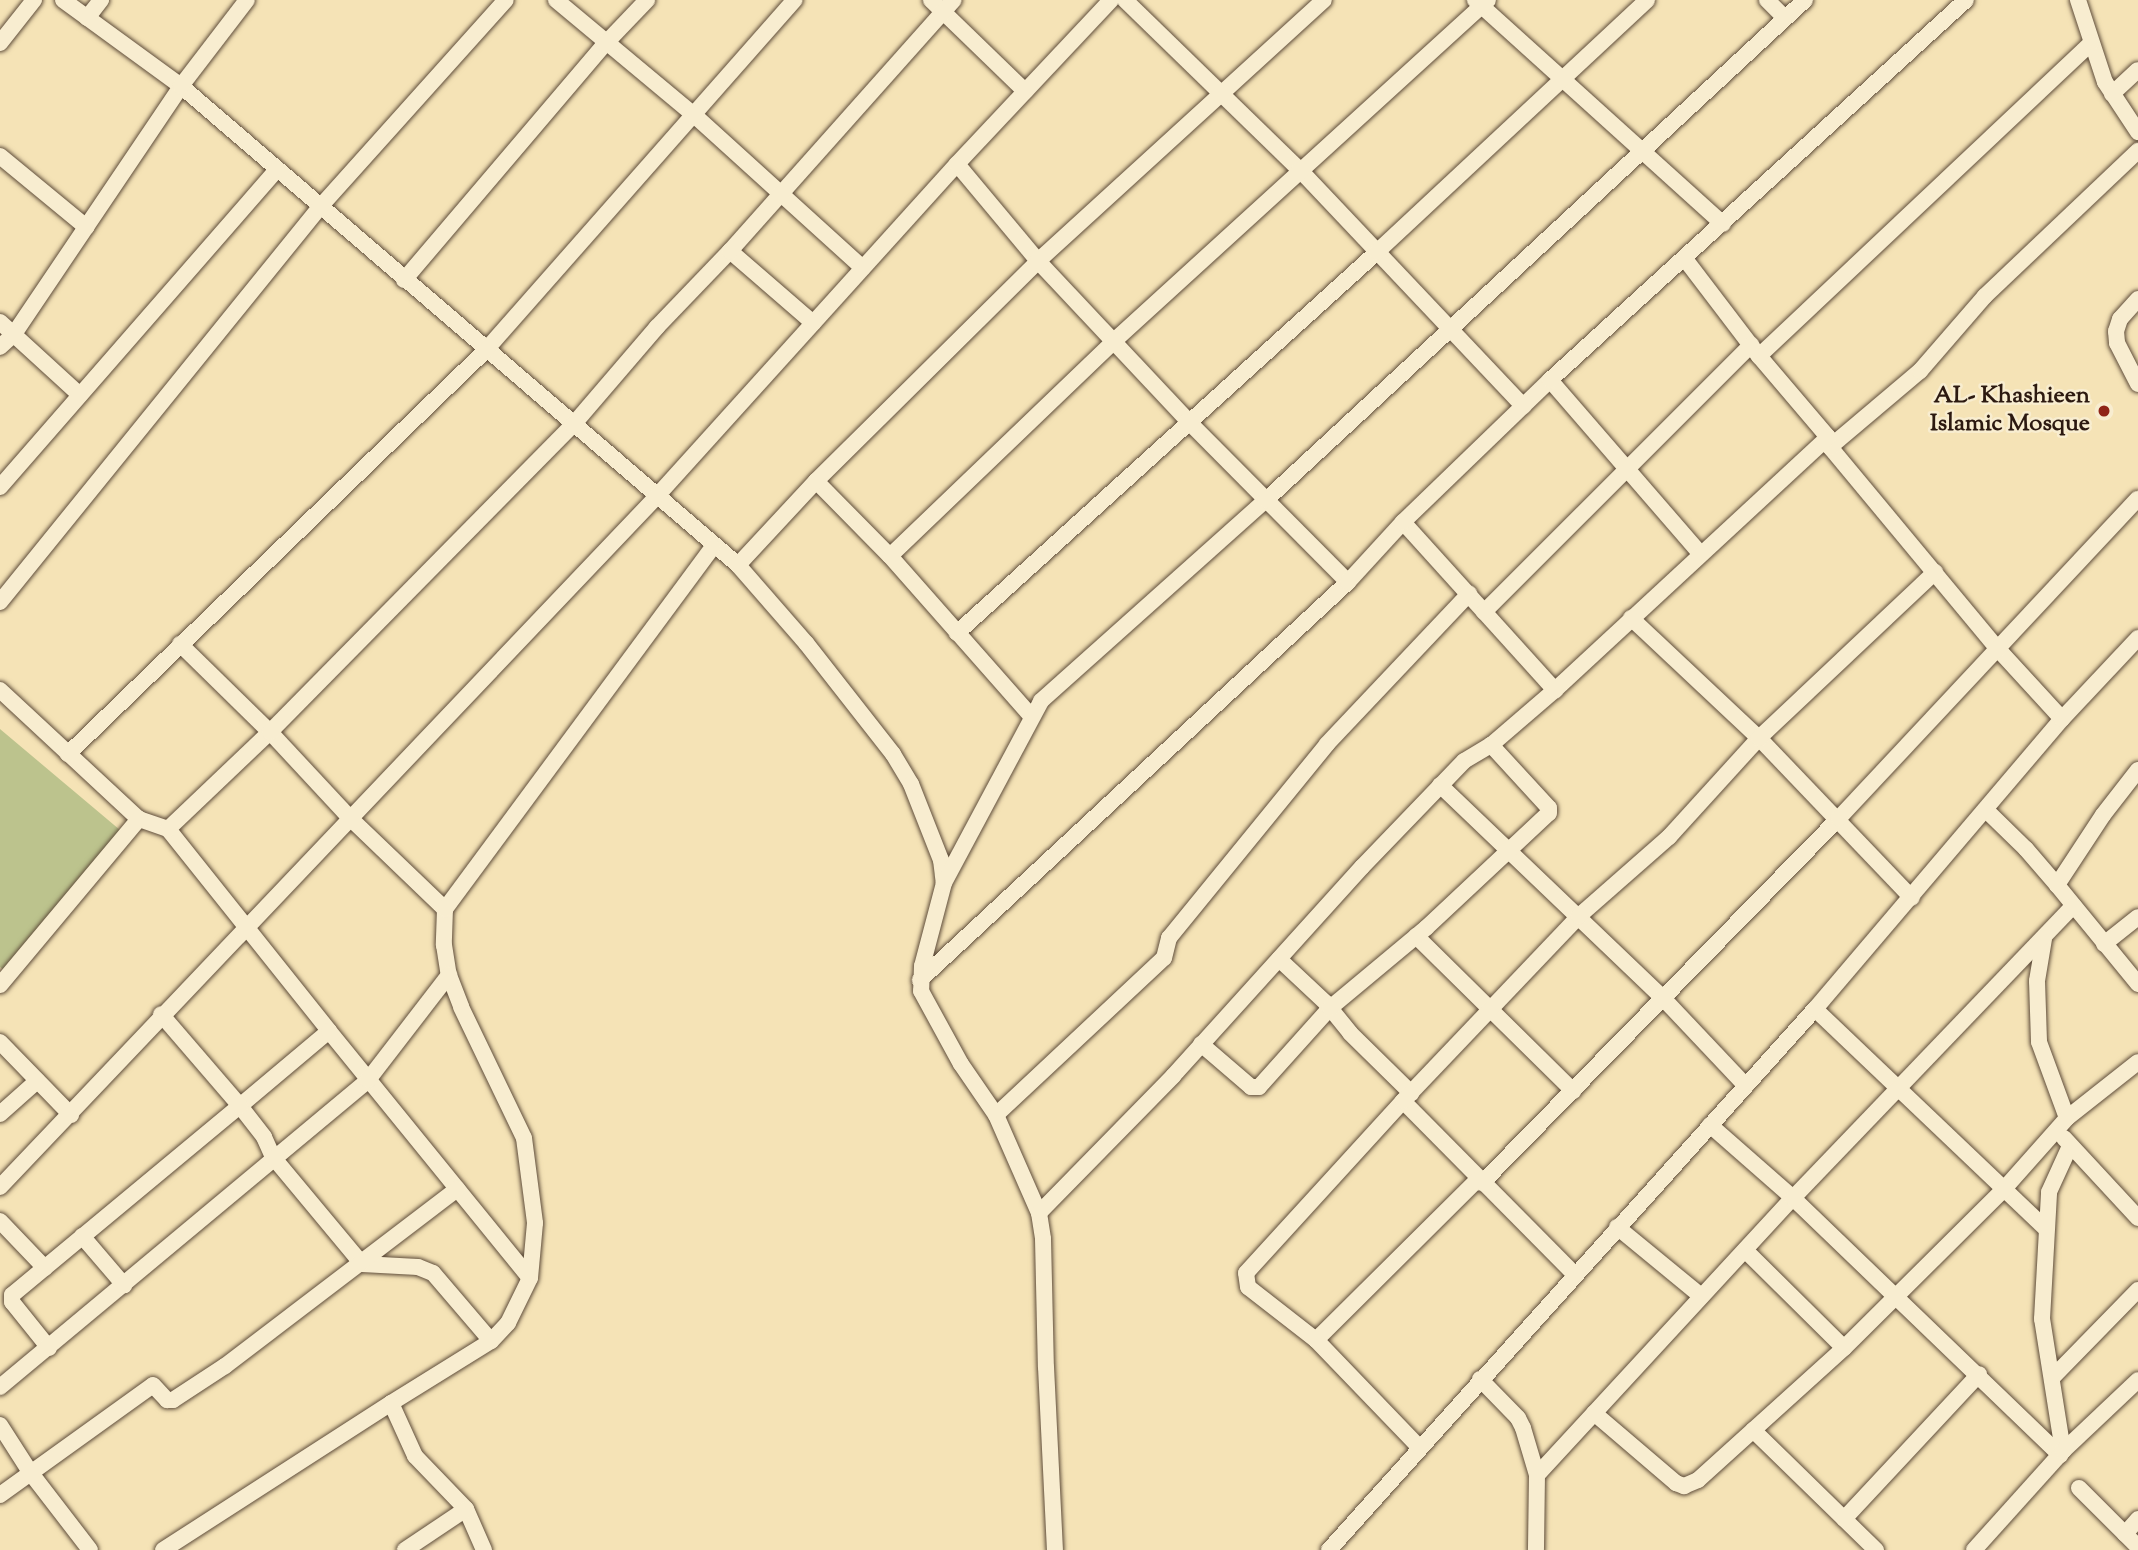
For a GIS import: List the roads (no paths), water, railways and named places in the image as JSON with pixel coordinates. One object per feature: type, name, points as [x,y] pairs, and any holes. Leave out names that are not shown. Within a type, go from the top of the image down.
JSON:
[{"type":"street","points":[[0,43],[34,0]]},
{"type":"street","points":[[63,0],[181,86],[485,351],[657,496],[713,547],[738,565],[806,643],[893,754],[911,784],[936,842],[944,883]]},
{"type":"street","points":[[87,18],[101,0]]},
{"type":"street","points":[[0,348],[14,334],[181,86],[247,0]]},
{"type":"street","points":[[0,602],[320,206],[506,0]]},
{"type":"street","points":[[556,0],[605,44],[693,114],[863,268]]},
{"type":"street","points":[[404,280],[605,44],[647,0]]},
{"type":"street","points":[[68,754],[485,351],[794,0]]},
{"type":"street","points":[[931,0],[949,6],[1025,91]]},
{"type":"street","points":[[0,1187],[71,1115],[161,1014],[657,496],[957,164],[1111,0]]},
{"type":"street","points":[[1125,0],[1300,170],[1523,406]]},
{"type":"street","points":[[738,565],[816,481],[1038,261],[1324,0]]},
{"type":"street","points":[[957,632],[1377,253],[1647,0]]},
{"type":"street","points":[[1767,0],[1785,18]]},
{"type":"street","points":[[1055,1550],[1043,1239],[1039,1213],[996,1115],[961,1064],[921,991],[920,980],[944,883],[1041,701],[1266,500],[1451,330],[1640,149],[1805,0]]},
{"type":"street","points":[[920,980],[1348,582],[1403,522],[1550,380],[1966,0]]},
{"type":"street","points":[[2078,0],[2091,43],[2112,94],[2138,132]]},
{"type":"street","points":[[890,556],[1114,341],[1482,2],[1562,79],[1723,224]]},
{"type":"street","points":[[168,829],[270,732],[573,425],[657,327],[730,251],[949,6]]},
{"type":"street","points":[[1484,612],[1755,350],[2091,43]]},
{"type":"street","points":[[2112,94],[2138,70]]},
{"type":"street","points":[[1039,1213],[1201,1044],[1464,761],[1491,745],[1555,690],[1700,553],[1829,442],[1920,371],[1985,296],[2138,151]]},
{"type":"street","points":[[0,156],[86,227]]},
{"type":"street","points":[[957,164],[1038,261],[1188,421],[1348,582]]},
{"type":"street","points":[[0,487],[277,169]]},
{"type":"street","points":[[730,251],[813,323]]},
{"type":"street","points":[[1685,259],[1755,350],[1997,648],[2062,719]]},
{"type":"street","points":[[2138,299],[2120,318],[2116,331],[2117,343],[2138,384]]},
{"type":"street","points":[[0,322],[80,395]]},
{"type":"street","points":[[1550,380],[1700,553]]},
{"type":"street","points":[[816,481],[890,556],[1031,716]]},
{"type":"street","points":[[1316,1340],[1573,1091],[1839,818],[2138,499]]},
{"type":"street","points":[[1403,522],[1555,690]]},
{"type":"street","points":[[163,1550],[491,1341],[508,1323],[530,1278],[535,1223],[524,1138],[461,1007],[449,975],[444,945],[445,909],[713,547]]},
{"type":"street","points":[[1420,1448],[1316,1340],[1248,1287],[1245,1277],[1407,1097],[1579,916],[1669,837],[1759,738],[1935,572]]},
{"type":"street","points":[[996,1115],[1164,958],[1172,933],[1327,744],[1469,594]]},
{"type":"street","points":[[1631,618],[1759,738],[1839,818],[1912,898]]},
{"type":"street","points":[[1329,1550],[1574,1274],[1815,1009],[2062,719],[2138,638]]},
{"type":"street","points":[[180,644],[270,732],[350,818],[445,909]]},
{"type":"street","points":[[0,690],[139,819],[168,829],[243,928],[530,1278]]},
{"type":"street","points":[[1201,1044],[1255,1088],[1330,1008],[1416,936],[1550,811],[1491,745]]},
{"type":"street","points":[[2057,885],[2103,815],[2138,770]]},
{"type":"street","points":[[1440,785],[1662,997],[1746,1086]]},
{"type":"street","points":[[1986,810],[2026,849],[2138,984]]},
{"type":"street","points":[[0,985],[139,819]]},
{"type":"street","points":[[1537,1475],[1793,1198],[2073,906]]},
{"type":"street","points":[[2104,944],[2138,918]]},
{"type":"street","points":[[1416,936],[1573,1091]]},
{"type":"street","points":[[2044,939],[2036,981],[2039,1042],[2070,1146],[2135,1210]]},
{"type":"street","points":[[1279,959],[1330,1008],[1480,1181],[1574,1274]]},
{"type":"street","points":[[0,1387],[273,1157],[369,1080],[449,975]]},
{"type":"street","points":[[1815,1009],[2045,1228]]},
{"type":"street","points":[[161,1014],[240,1106],[264,1137],[273,1157],[362,1264],[418,1267],[433,1273],[491,1341]]},
{"type":"street","points":[[48,1348],[12,1302],[17,1288],[45,1268],[329,1031]]},
{"type":"street","points":[[0,1042],[71,1115]]},
{"type":"street","points":[[1594,1413],[1684,1486],[1698,1480],[1844,1348],[2004,1189],[2063,1124],[2138,1062]]},
{"type":"street","points":[[0,1114],[37,1081]]},
{"type":"street","points":[[1710,1125],[1793,1198],[2062,1453]]},
{"type":"street","points":[[2062,1453],[2042,1319],[2049,1192],[2070,1146]]},
{"type":"street","points":[[0,1495],[152,1385],[167,1400],[173,1400],[225,1366],[457,1189]]},
{"type":"street","points":[[0,1221],[45,1268]]},
{"type":"street","points":[[1617,1227],[1701,1296]]},
{"type":"street","points":[[82,1237],[124,1285]]},
{"type":"street","points":[[1745,1250],[1844,1348]]},
{"type":"street","points":[[2052,1378],[2138,1290]]},
{"type":"street","points":[[1844,1519],[1979,1374]]},
{"type":"street","points":[[1480,1379],[1521,1423],[1537,1475],[1536,1550]]},
{"type":"street","points":[[1974,1550],[2062,1453],[2138,1380]]},
{"type":"street","points":[[391,1403],[415,1456],[466,1509],[484,1550]]},
{"type":"street","points":[[0,1425],[30,1472],[90,1550]]},
{"type":"street","points":[[1753,1430],[1876,1550]]},
{"type":"street","points":[[2079,1488],[2138,1547]]},
{"type":"street","points":[[405,1550],[466,1509]]},
{"type":"street","points":[[2124,1534],[2138,1519]]},
{"type":"place","name":"AL- Khashieen Islamic Mosque","points":[[2104,411]]}]
